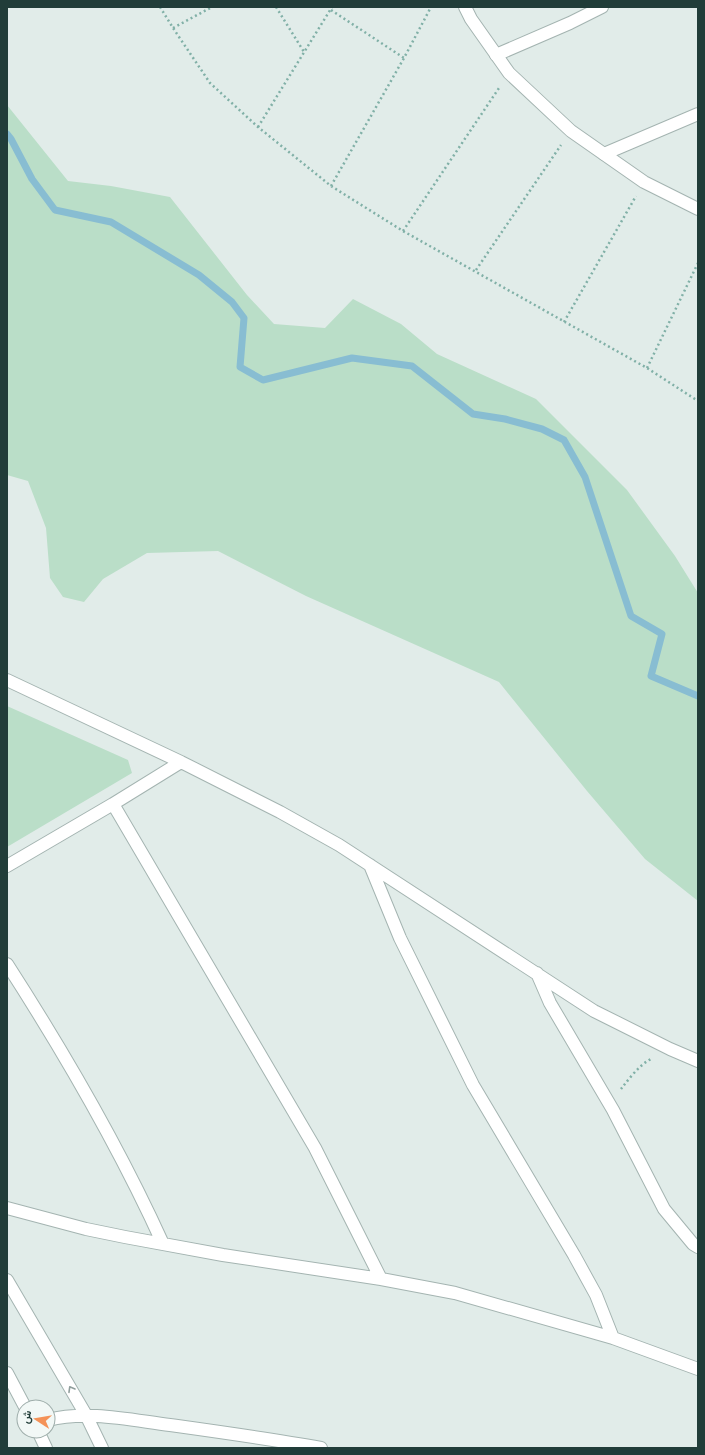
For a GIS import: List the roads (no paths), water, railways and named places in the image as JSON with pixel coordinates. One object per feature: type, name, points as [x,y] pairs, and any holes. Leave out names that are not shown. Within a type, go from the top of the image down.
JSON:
[{"type":"street","points":[[465,7],[471,19],[509,73],[571,131],[644,182],[698,209]]},
{"type":"street","points":[[496,56],[602,7]]},
{"type":"street","points":[[604,154],[698,114]]},
{"type":"street","points":[[7,680],[181,762],[280,812],[339,845],[594,1011],[670,1050],[698,1061]]},
{"type":"street","points":[[7,866],[181,762]]},
{"type":"street","points":[[113,804],[315,1148],[381,1279]]},
{"type":"street","points":[[370,865],[400,938],[470,1078],[574,1255],[596,1296],[613,1338]]},
{"type":"street","points":[[7,964],[43,1020],[92,1103],[146,1207],[163,1244]]},
{"type":"street","points":[[537,974],[550,1003],[613,1110],[664,1209],[693,1244],[698,1247]]},
{"type":"street","points":[[7,1208],[86,1229],[163,1244],[223,1255],[381,1279],[455,1293],[613,1338],[698,1369]]},
{"type":"street","points":[[7,1280],[86,1415],[102,1448]]},
{"type":"street","points":[[7,1374],[21,1399]]},
{"type":"street","points":[[56,1418],[86,1415],[204,1430],[321,1448]]},
{"type":"waterway","points":[[7,134],[32,179],[55,210],[111,222],[199,275],[232,302],[244,318],[240,367],[263,380],[352,358],[412,366],[473,414],[505,419],[542,429],[564,440],[585,477],[631,616],[662,634],[651,676],[698,696]]}]
